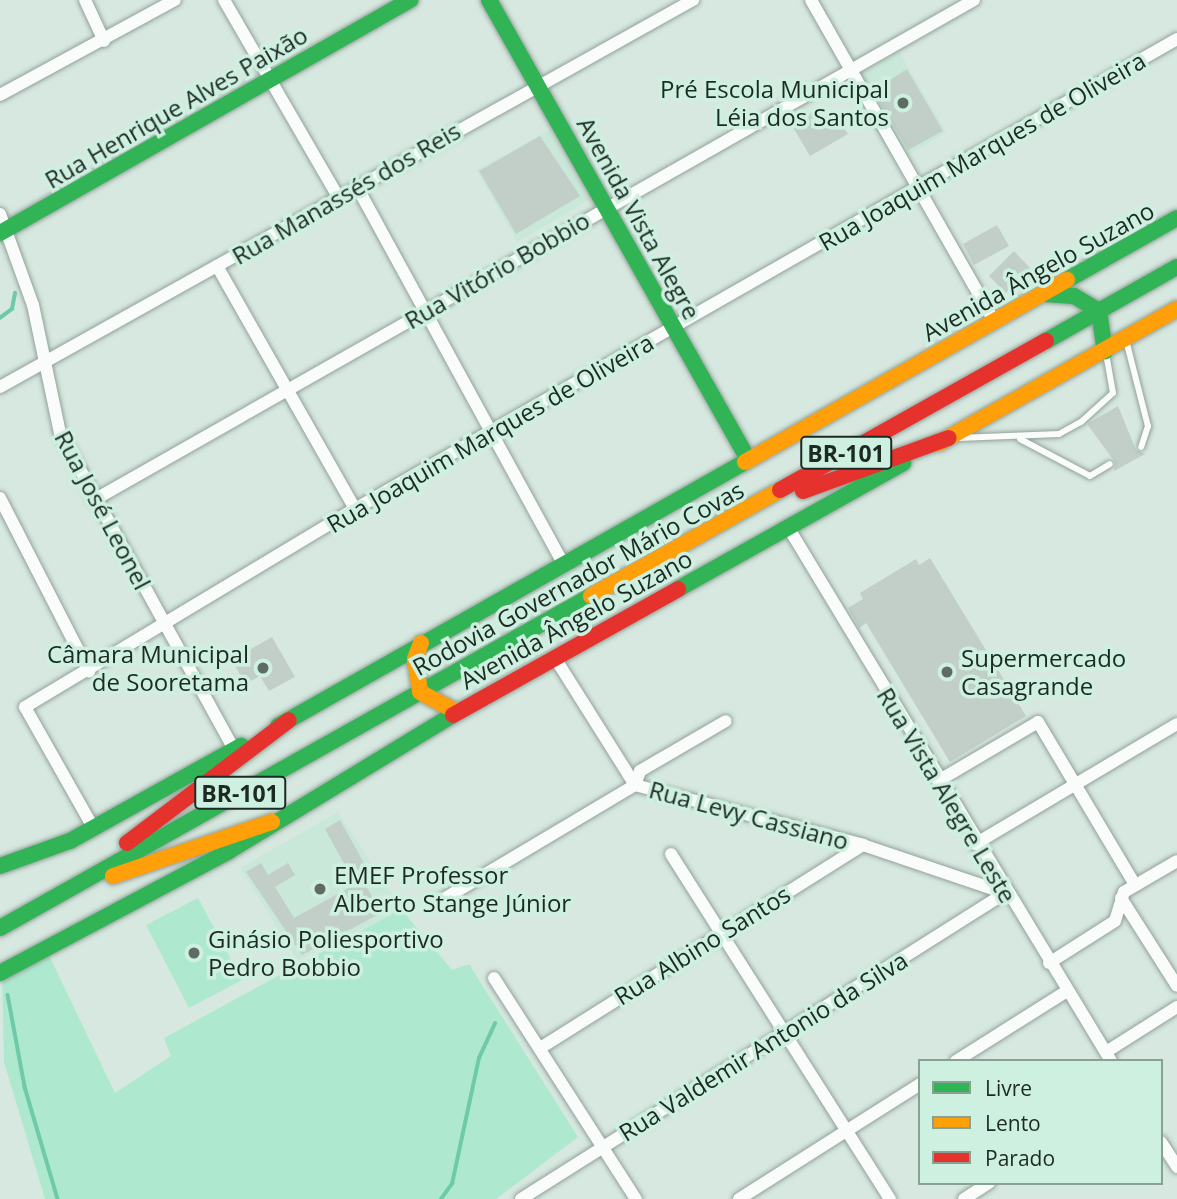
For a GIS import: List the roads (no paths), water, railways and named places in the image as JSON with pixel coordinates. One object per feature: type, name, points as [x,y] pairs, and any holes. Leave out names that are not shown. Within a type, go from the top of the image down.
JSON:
[{"type":"main road","name":"Rua Henrique Alves Paixão","points":[[2,225],[270,80],[410,0]]},
{"type":"main road","name":"Avenida Vista Alegre","points":[[489,0],[748,458]]},
{"type":"main road","name":"Avenida Ângelo Suzano","points":[[0,866],[94,830],[748,458],[1177,218]]},
{"type":"main road","name":"Rodovia Governador Mário Covas","points":[[0,928],[420,692],[723,526],[1177,267]]},
{"type":"main road","points":[[1044,294],[1074,296],[1099,311],[1105,352]]},
{"type":"main road","name":"Avenida Ângelo Suzano","points":[[0,972],[272,822],[457,712],[1105,352],[1177,309]]},
{"type":"main road","points":[[723,526],[949,438]]},
{"type":"main road","points":[[421,643],[415,659],[420,692],[457,712]]},
{"type":"main road","points":[[61,894],[289,720]]},
{"type":"main road","points":[[61,894],[272,822]]},
{"type":"street","points":[[85,0],[104,41]]},
{"type":"street","points":[[0,94],[104,41],[175,0]]},
{"type":"street","points":[[224,0],[339,198]]},
{"type":"street","name":"Rua Manassés dos Reis","points":[[0,387],[693,0]]},
{"type":"street","points":[[811,0],[994,321]]},
{"type":"street","name":"Rua Vitório Bobbio","points":[[94,500],[606,206],[974,0]]},
{"type":"street","name":"Rua Joaquim Marques de Oliveira","points":[[94,830],[25,706],[89,671],[355,509],[1177,39]]},
{"type":"street","points":[[357,187],[428,310],[564,564]]},
{"type":"street","name":"Rua José Leonel","points":[[2,225],[33,305],[43,364],[60,433],[94,500],[234,750]]},
{"type":"street","points":[[217,266],[355,509]]},
{"type":"street","points":[[0,498],[89,671]]},
{"type":"street","name":"Rua Vista Alegre Leste","points":[[788,527],[975,844],[1109,1056]]},
{"type":"street","name":"Rua Levy Cassiano","points":[[555,658],[635,785],[863,845],[1005,893]]},
{"type":"street","points":[[442,900],[635,785],[640,771],[726,720]]},
{"type":"street","points":[[938,781],[1038,722],[1135,885]]},
{"type":"street","points":[[975,844],[1177,724]]},
{"type":"street","name":"Rua Albino Santos","points":[[542,1047],[720,932],[863,845]]},
{"type":"street","points":[[671,854],[890,1199]]},
{"type":"street","points":[[1049,963],[1115,921],[1121,898],[1135,885],[1177,861]]},
{"type":"street","name":"Rua Valdemir Antonio da Silva","points":[[520,1199],[782,1031],[1005,893]]},
{"type":"street","points":[[1121,898],[1177,986]]},
{"type":"street","points":[[494,978],[542,1047],[636,1199]]},
{"type":"street","points":[[959,1059],[1067,991]]},
{"type":"street","points":[[1109,1056],[1177,1007]]},
{"type":"street","points":[[739,1199],[918,1085]]},
{"type":"street","points":[[1163,1145],[1177,1167]]},
{"type":"street","points":[[964,1199],[986,1185]]},
{"type":"lane","points":[[1126,340],[1148,426],[1141,447]]},
{"type":"lane","points":[[949,438],[1020,439],[1059,434],[1104,405],[1115,378],[1105,352]]},
{"type":"lane","points":[[1020,439],[1090,476],[1110,464]]},
{"type":"waterway","points":[[0,318],[12,309],[15,293]]},
{"type":"waterway","points":[[8,995],[25,1087],[58,1199]]},
{"type":"waterway","points":[[441,1199],[452,1184],[479,1058],[495,1023]]},
{"type":"place","name":"Pré Escola Municipal Léia dos Santos","points":[[903,103]]},
{"type":"place","name":"Câmara Municipal de Sooretama","points":[[263,668]]},
{"type":"place","name":"Supermercado Casagrande","points":[[947,672]]},
{"type":"place","name":"EMEF Professor Alberto Stange Júnior","points":[[320,889]]},
{"type":"place","name":"Ginásio Poliesportivo Pedro Bobbio","points":[[194,953]]}]
